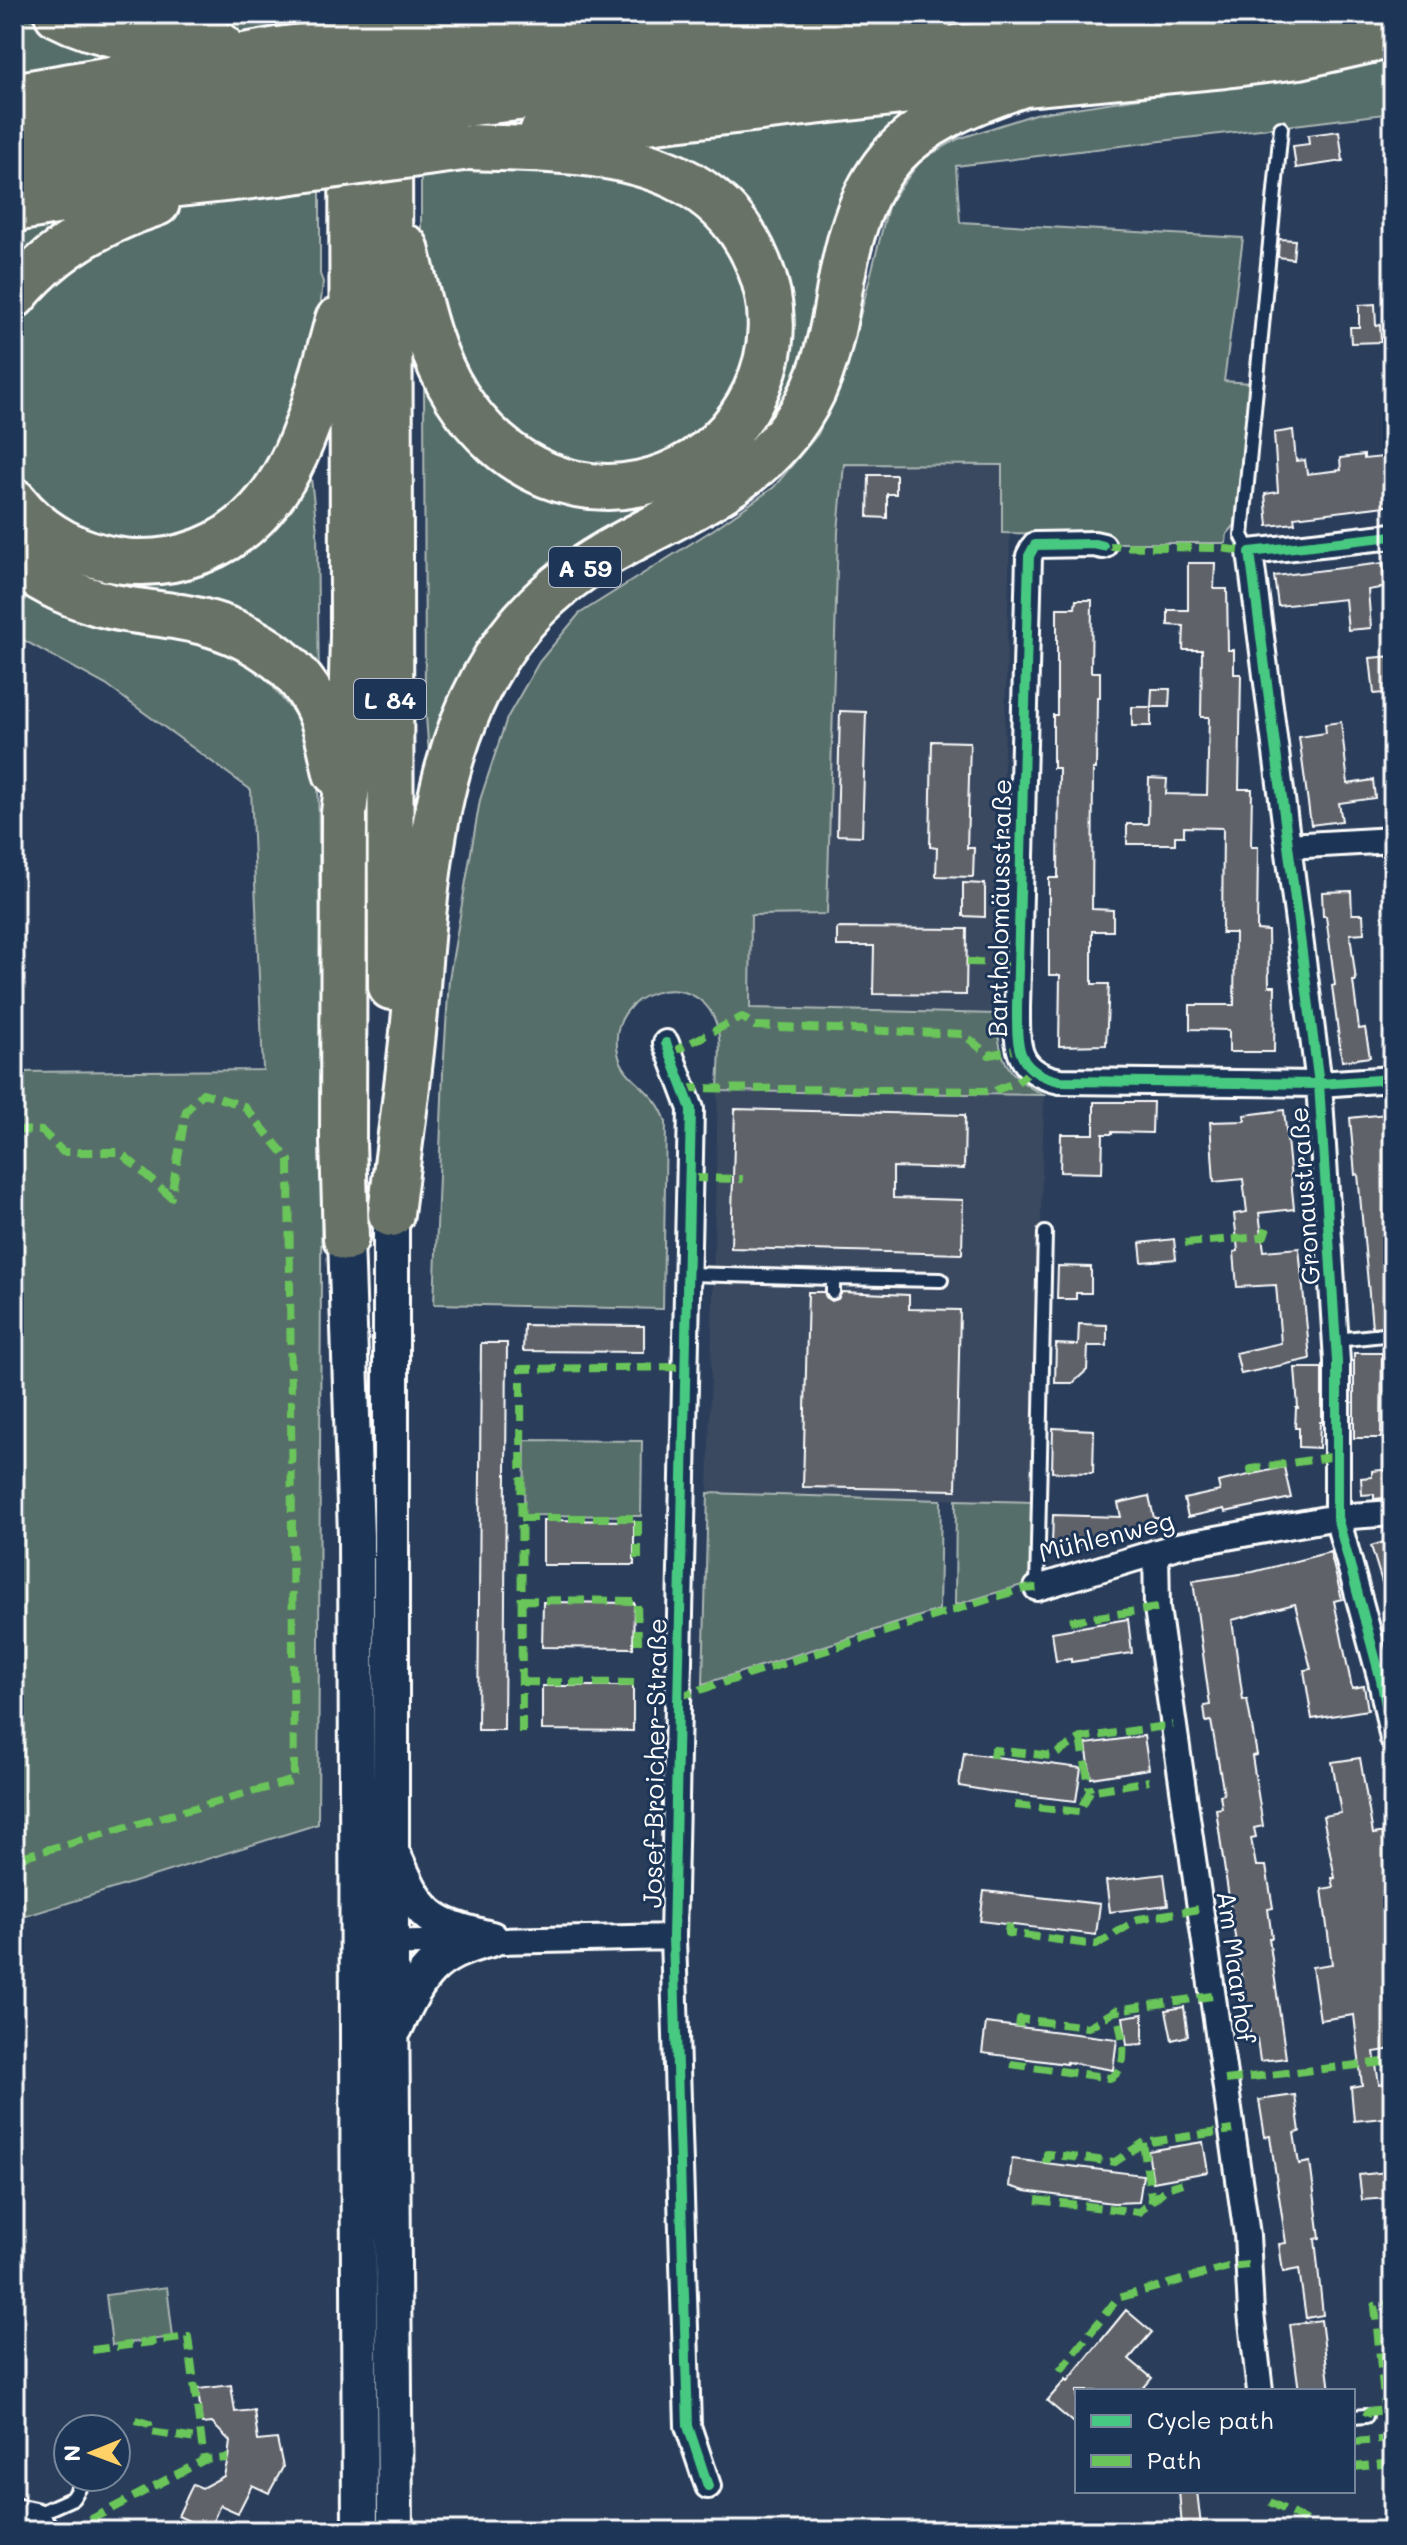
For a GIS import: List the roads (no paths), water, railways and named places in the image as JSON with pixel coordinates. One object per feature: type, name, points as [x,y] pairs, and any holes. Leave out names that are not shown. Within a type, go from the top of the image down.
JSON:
[{"type":"highway","points":[[57,14],[94,29],[137,39],[278,50]]},
{"type":"highway","name":"L 84","points":[[346,1238],[343,1126],[344,813],[350,759],[353,635],[352,14]]},
{"type":"highway","name":"L 84","points":[[389,14],[391,1214]]},
{"type":"highway","points":[[14,96],[278,50],[497,19],[587,14]]},
{"type":"highway","points":[[464,86],[580,53],[931,14]]},
{"type":"highway","points":[[14,134],[278,112],[464,86],[939,50],[1328,14]]},
{"type":"highway","points":[[14,209],[133,189],[224,181],[466,148],[552,131],[972,84],[1024,84],[1281,59],[1393,35]]},
{"type":"highway","name":"A 59","points":[[391,1214],[432,839],[457,740],[486,675],[542,601],[576,573],[612,550],[714,497],[741,479],[772,451],[804,408],[821,372],[852,229],[880,171],[926,125],[975,100],[1024,84]]},
{"type":"highway","points":[[14,171],[278,112]]},
{"type":"highway","points":[[389,184],[435,355],[466,410],[506,452],[546,475],[603,487],[661,478],[711,451],[750,404],[764,371],[770,341],[767,289],[748,241],[733,220],[691,185],[642,164],[577,152],[466,148]]},
{"type":"highway","points":[[14,296],[45,262],[87,233],[136,210],[224,181]]},
{"type":"highway","points":[[14,501],[36,524],[59,540],[88,553],[119,560],[145,562],[187,556],[233,534],[270,499],[298,451],[352,271]]},
{"type":"highway","points":[[14,560],[39,577],[79,597],[112,607],[183,617],[220,626],[266,649],[298,678],[318,707],[329,741],[344,813]]},
{"type":"main road","name":"L 84","points":[[391,1214],[391,2036],[395,2531]]},
{"type":"main road","name":"L 84","points":[[346,1238],[356,1535],[360,2531]]},
{"type":"main road","points":[[391,1851],[418,1906],[429,1917],[441,1925],[491,1939]]},
{"type":"main road","points":[[391,2036],[410,1995],[436,1962],[467,1945],[491,1939]]},
{"type":"street","points":[[1250,552],[1393,536]]},
{"type":"street","name":"Bartholomäusstraße","points":[[1103,546],[1035,545],[1029,556],[1017,1007],[1019,1049],[1032,1072],[1060,1081],[1319,1084],[1393,1079]]},
{"type":"street","name":"Gronaustraße","points":[[1250,552],[1319,1084],[1336,1340],[1337,1517],[1381,1680],[1393,1739]]},
{"type":"street","points":[[1288,846],[1393,840]]},
{"type":"street","name":"Josef-Broicher-Straße","points":[[666,1043],[691,1109],[673,1937],[688,2426],[708,2486]]},
{"type":"street","name":"Mühlenweg","points":[[1037,1588],[1156,1552],[1337,1517],[1393,1513]]},
{"type":"street","name":"Am Maarhof","points":[[1156,1552],[1157,1608],[1247,2235],[1251,2313],[1260,2389]]},
{"type":"street","name":"Josef-Broicher-Straße","points":[[356,1944],[673,1937]]},
{"type":"lane","points":[[1250,552],[1242,535],[1281,128]]},
{"type":"lane","name":"Mühlenweg","points":[[1037,1588],[1045,1233]]},
{"type":"lane","points":[[688,1274],[941,1280]]},
{"type":"lane","points":[[833,1278],[833,1292]]},
{"type":"lane","points":[[1336,1340],[1393,1334]]},
{"type":"lane","points":[[32,2519],[73,2498],[76,2493]]}]
